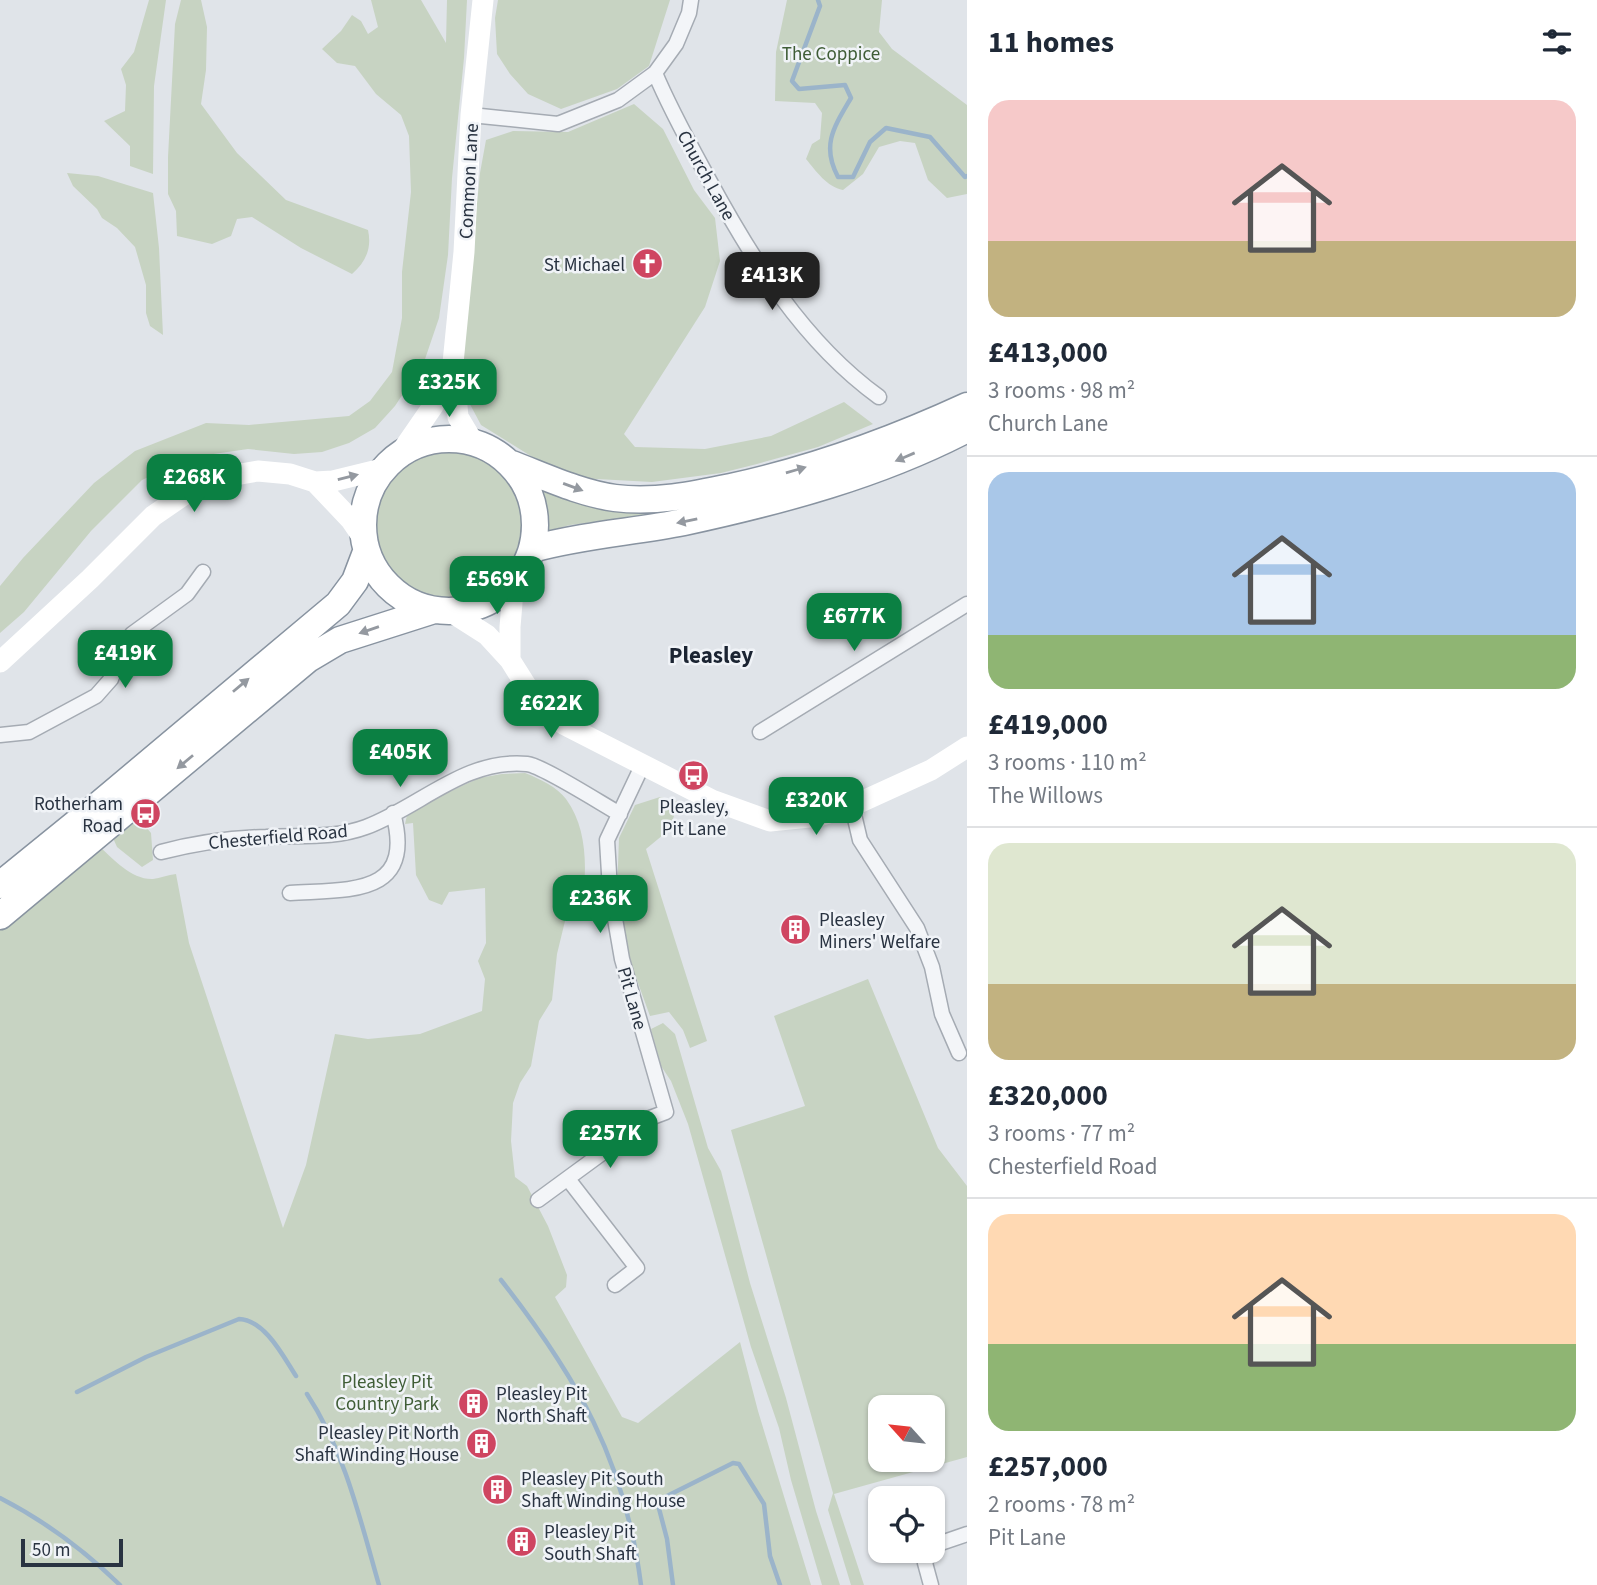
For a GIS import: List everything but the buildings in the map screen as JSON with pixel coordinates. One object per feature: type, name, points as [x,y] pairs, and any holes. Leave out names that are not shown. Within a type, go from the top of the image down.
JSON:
[{"type":"highway","points":[[509,463],[584,491],[616,498],[661,499],[760,481],[869,449],[967,406]]},
{"type":"highway","points":[[532,548],[563,540],[682,522],[760,504],[861,475],[967,429]]},
{"type":"highway","points":[[0,916],[308,659],[340,640],[442,611],[480,606],[505,591],[524,568],[532,548],[535,519],[532,499],[518,472],[502,456],[483,445],[454,438],[430,439],[402,451],[382,469],[367,496],[362,524],[365,545],[375,571],[396,593],[412,604],[442,611]]},
{"type":"highway","points":[[0,885],[338,604],[355,581],[365,545]]},
{"type":"main road","name":"Common Lane","points":[[453,363],[464,252],[471,115],[483,0]]},
{"type":"main road","points":[[453,363],[458,418],[473,442]]},
{"type":"main road","points":[[402,451],[433,406],[453,363]]},
{"type":"main road","points":[[0,662],[153,516],[188,492],[218,478],[258,471],[290,474],[315,482],[333,481],[382,469]]},
{"type":"main road","points":[[315,482],[351,520],[365,545]]},
{"type":"main road","points":[[510,660],[514,579]]},
{"type":"main road","points":[[442,611],[487,635],[510,660],[539,706],[565,725],[712,800],[771,821],[820,816],[852,806],[914,779],[967,747]]},
{"type":"street","points":[[471,115],[558,124],[618,100],[655,73],[676,44],[690,13],[691,0]]},
{"type":"street","name":"Church Lane","points":[[655,73],[669,106],[754,258],[811,335],[857,381],[879,397]]},
{"type":"street","points":[[0,735],[29,732],[96,696],[111,679],[123,646],[132,634],[187,594],[203,572]]},
{"type":"street","points":[[760,732],[967,604]]},
{"type":"street","name":"Chesterfield Road","points":[[161,852],[187,845],[265,836],[321,836],[365,827],[457,778],[497,765],[530,764],[620,814]]},
{"type":"street","name":"Pit Lane","points":[[568,1179],[650,1118],[666,1112],[622,959],[610,890],[607,840],[643,764]]},
{"type":"street","points":[[852,806],[860,840],[916,928],[933,967],[942,1014],[958,1036],[959,1053]]},
{"type":"street","points":[[290,893],[368,886],[386,876],[397,855],[398,831],[393,813]]},
{"type":"street","points":[[538,1200],[568,1179],[637,1268],[615,1285]]},
{"type":"street","points":[[945,1542],[967,1534]]},
{"type":"street","points":[[925,1563],[931,1585]]},
{"type":"green space","points":[[149,0],[166,0],[154,86],[153,174],[130,166],[130,146],[104,121],[125,111],[126,85],[121,69],[134,52]]},
{"type":"green space","points":[[181,0],[201,0],[207,27],[206,70],[201,104],[237,153],[286,200],[368,230],[367,254],[352,274],[301,248],[252,217],[237,219],[231,236],[212,244],[177,236],[176,211],[168,194],[168,157],[175,24]]},
{"type":"green space","points":[[371,0],[421,0],[446,43],[447,0],[467,0],[448,255],[439,318],[424,362],[395,406],[375,428],[349,443],[322,452],[294,454],[248,449],[193,457],[142,480],[91,531],[24,612],[0,633],[0,586],[94,483],[135,451],[206,423],[249,425],[349,416],[370,401],[392,372],[402,318],[402,272],[411,192],[409,136],[401,115],[376,94],[355,66],[337,63],[322,49],[341,31],[352,15],[361,21],[368,34],[378,27]]},
{"type":"green space","points":[[498,0],[670,0],[649,66],[617,89],[561,109],[528,94],[497,54],[495,18]]},
{"type":"green space","name":"The Coppice","points":[[787,0],[882,0],[879,32],[892,49],[967,105],[967,194],[947,198],[928,180],[915,143],[900,141],[879,147],[863,174],[843,190],[832,186],[818,173],[806,159],[812,144],[820,139],[822,113],[815,103],[775,101],[776,52]]},
{"type":"green space","points":[[634,104],[663,129],[694,190],[715,218],[720,261],[705,307],[624,434],[635,447],[705,449],[771,436],[844,402],[873,424],[818,447],[757,464],[721,473],[652,482],[578,478],[534,458],[481,425],[463,391],[464,335],[480,173],[486,140],[513,131],[568,132]]},
{"type":"green space","points":[[67,173],[98,176],[153,193],[159,248],[163,335],[150,326],[146,313],[146,285],[135,247],[117,228],[102,218],[97,209],[73,186]]},
{"type":"green space","points":[[448,451],[476,457],[500,473],[516,497],[522,525],[516,553],[500,577],[476,593],[448,599],[420,593],[396,577],[380,553],[374,525],[380,497],[396,473],[420,457]]},
{"type":"green space","points":[[538,482],[664,509],[664,513],[570,525],[547,531],[547,504]]},
{"type":"green space","name":"Pleasley Pit Country Park","points":[[525,773],[553,787],[566,799],[579,825],[585,868],[581,911],[566,917],[557,954],[552,1000],[539,1021],[531,1066],[520,1083],[513,1103],[511,1141],[515,1177],[527,1186],[548,1226],[567,1275],[566,1287],[555,1297],[622,1417],[638,1423],[740,1342],[811,1585],[0,1585],[0,930],[99,846],[123,868],[138,876],[153,879],[176,874],[189,943],[283,1228],[306,1165],[335,1034],[368,1039],[420,1034],[482,1011],[485,979],[478,961],[486,943],[485,888],[449,892],[442,905],[429,900],[416,875],[413,823],[405,824],[408,811],[479,778]]},
{"type":"green space","points":[[660,797],[679,802],[669,830],[646,849],[707,1041],[690,1048],[683,1030],[669,1012],[650,1016],[630,961],[617,893],[619,838],[635,805]]},
{"type":"green space","points":[[141,821],[151,833],[153,860],[142,867],[117,847],[113,838],[127,826]]},
{"type":"green space","points":[[868,979],[938,1148],[967,1186],[967,1457],[945,1463],[945,1395],[868,1395],[868,1472],[913,1472],[834,1494],[864,1585],[851,1585],[828,1510],[833,1493],[731,1130],[805,1106],[774,1016]]},
{"type":"green space","points":[[663,1023],[675,1034],[708,1148],[721,1171],[750,1283],[840,1585],[822,1585],[791,1480],[779,1428],[751,1347],[688,1124],[671,1081],[661,1066],[651,1029]]},
{"type":"waterway","points":[[818,0],[820,6],[792,81],[799,89],[845,85],[851,98],[835,127],[830,146],[830,155],[838,177],[853,177],[870,142],[886,128],[930,137],[965,177],[967,176]]},
{"type":"waterway","points":[[501,1280],[553,1351],[594,1422],[623,1498],[634,1540],[641,1585]]},
{"type":"waterway","points":[[77,1392],[146,1357],[239,1319],[248,1321],[265,1332],[296,1376]]},
{"type":"waterway","points":[[307,1394],[332,1439],[358,1511],[379,1585]]},
{"type":"waterway","points":[[673,1585],[667,1539],[657,1501],[733,1463],[739,1464],[764,1504],[770,1556],[780,1585]]},
{"type":"waterway","points":[[0,1498],[63,1537],[120,1585]]},
{"type":"place","name":"St Michael","points":[[648,264]]},
{"type":"place","name":"Pleasley, Pit Lane","points":[[694,775]]},
{"type":"place","name":"Rotherham Road","points":[[146,814]]},
{"type":"place","name":"Pleasley Miners' Welfare","points":[[796,930]]},
{"type":"place","name":"Pleasley Pit North Shaft","points":[[473,1404]]},
{"type":"place","name":"Pleasley Pit North Shaft Winding House","points":[[482,1443]]},
{"type":"place","name":"Pleasley Pit South Shaft Winding House","points":[[498,1489]]},
{"type":"place","name":"Pleasley Pit South Shaft","points":[[521,1542]]},
{"type":"district","name":"Pleasley","points":[[711,655]]}]
